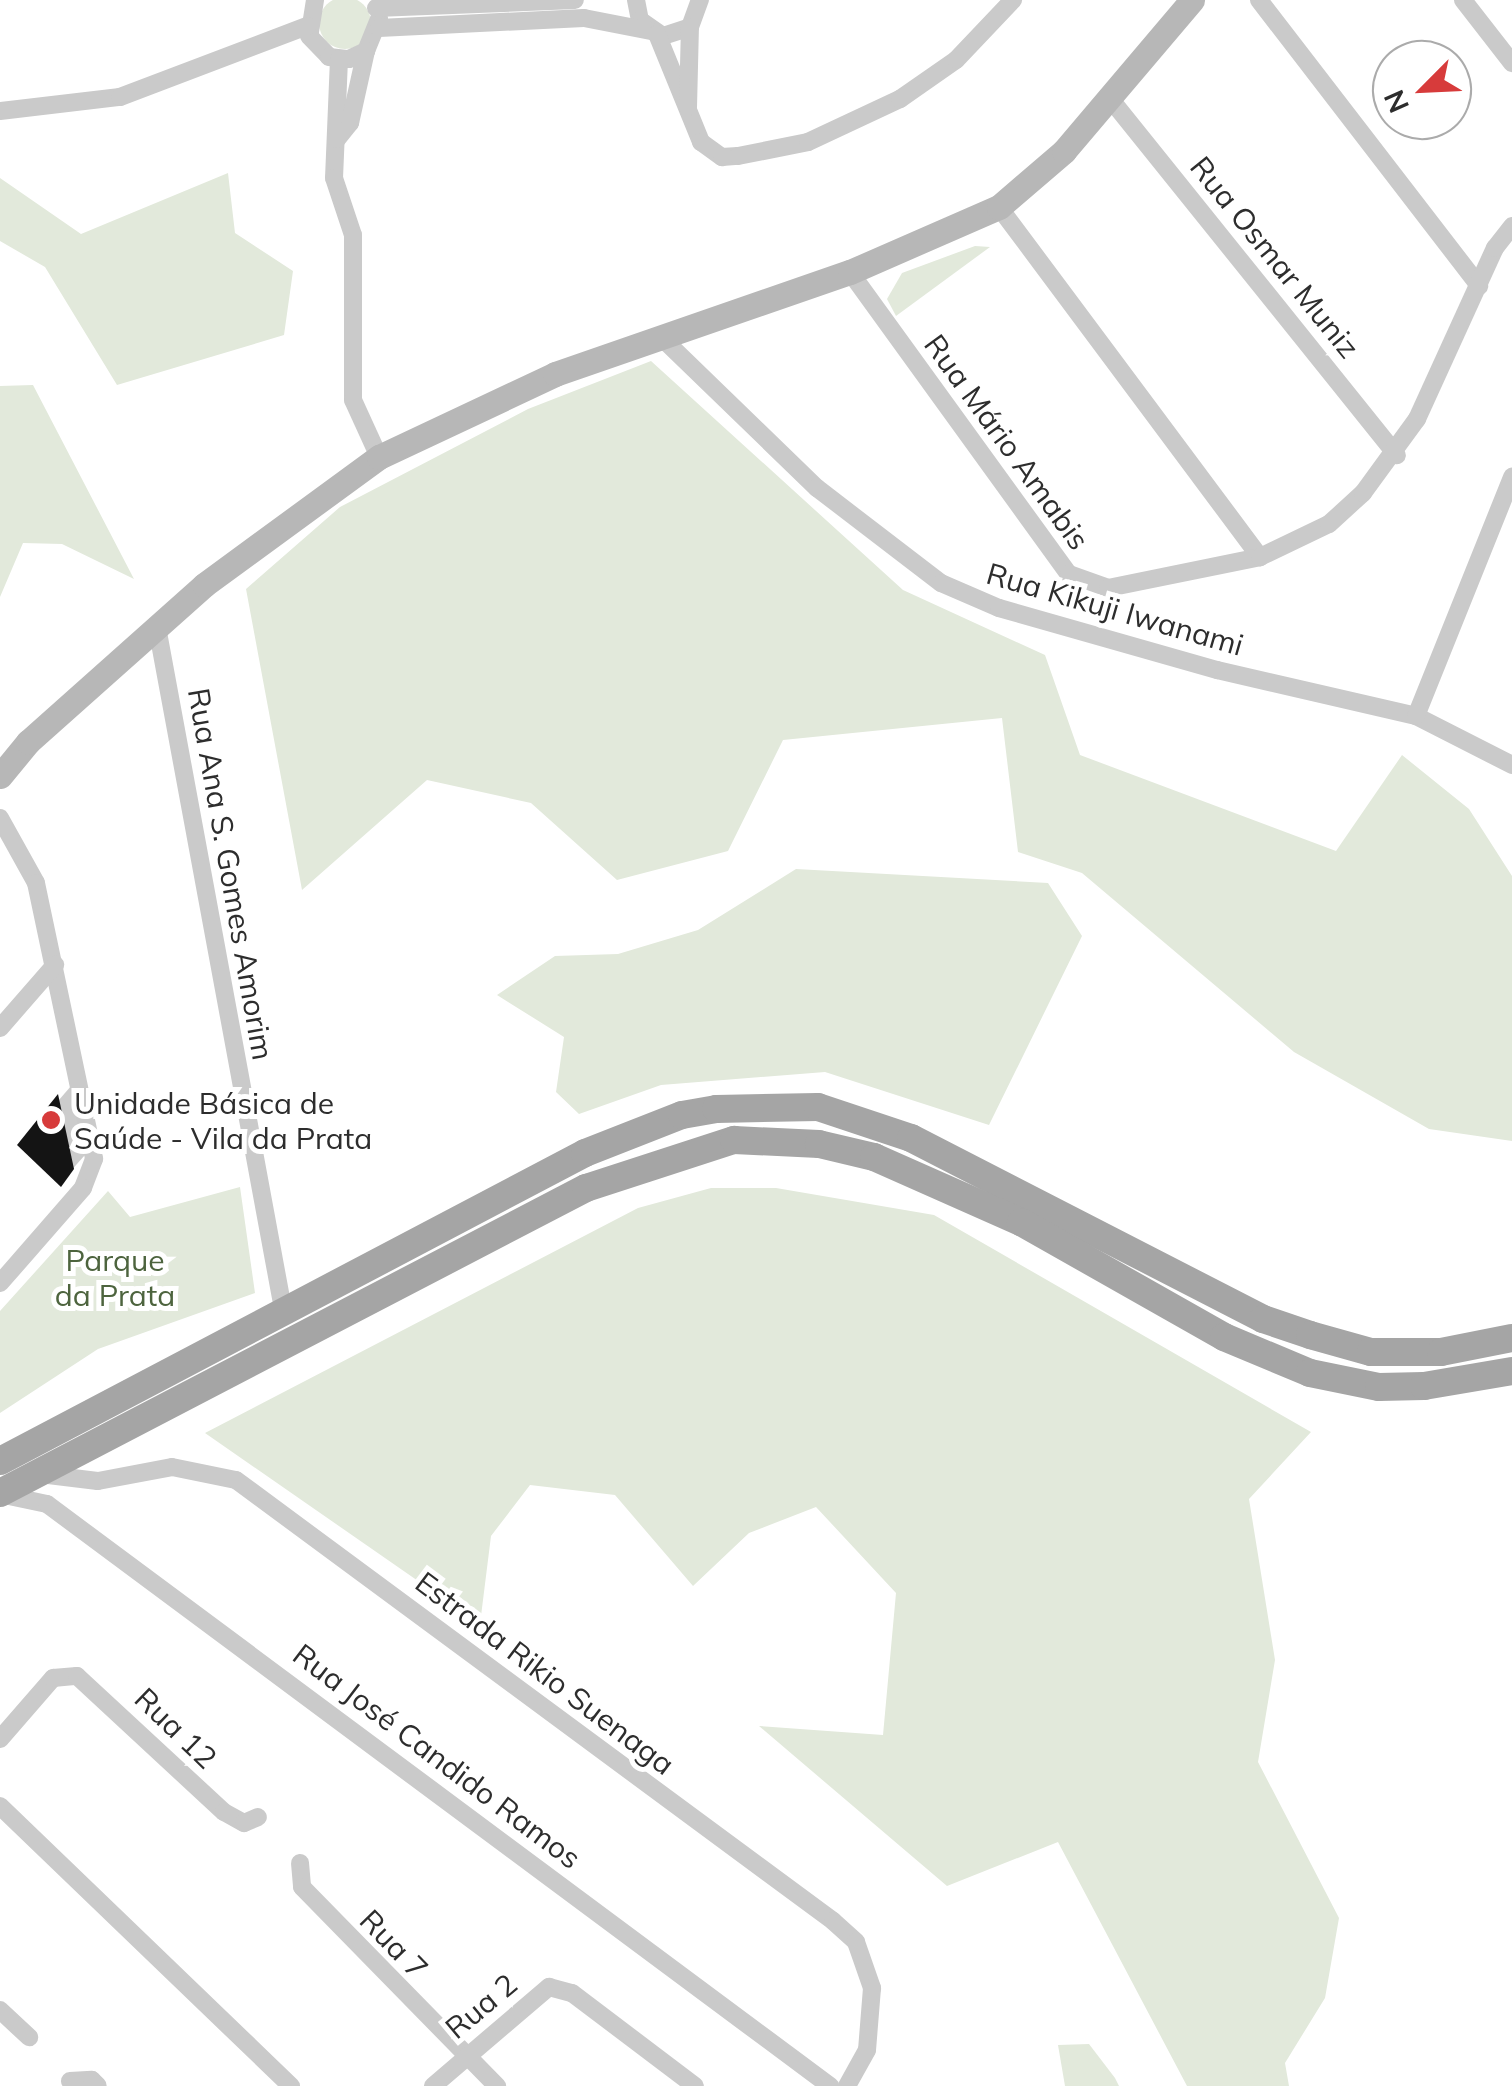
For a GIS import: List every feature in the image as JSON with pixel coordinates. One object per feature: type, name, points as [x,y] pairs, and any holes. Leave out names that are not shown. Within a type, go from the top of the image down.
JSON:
[{"type":"main road","points":[[0,1461],[584,1153],[682,1115],[769,1106],[818,1108],[910,1138],[1264,1320],[1310,1335],[1371,1352],[1442,1352],[1512,1338]]},
{"type":"main road","points":[[0,1494],[586,1188],[734,1140],[818,1144],[911,1172],[1021,1222],[1224,1337],[1310,1373],[1409,1386],[1512,1371]]},
{"type":"street","points":[[336,139],[350,123],[366,51],[379,28],[373,4],[575,0]]},
{"type":"street","points":[[636,0],[654,32],[691,122],[708,151],[722,156],[808,142],[900,99],[956,60],[1013,0]]},
{"type":"street","points":[[691,122],[693,23],[700,0]]},
{"type":"street","points":[[379,28],[584,18],[654,32],[693,23],[716,0]]},
{"type":"street","points":[[0,776],[156,627],[251,547],[379,457],[495,398],[850,272],[1000,208],[1064,152],[1192,0]]},
{"type":"street","points":[[1259,0],[1479,286]]},
{"type":"street","points":[[1463,0],[1512,63]]},
{"type":"street","points":[[313,1],[307,26],[320,52],[339,59],[366,51]]},
{"type":"street","points":[[0,111],[120,97],[307,26]]},
{"type":"street","points":[[339,59],[334,178],[354,246],[353,400],[379,457]]},
{"type":"street","name":"Rua Osmar Muniz","points":[[1108,96],[1397,455]]},
{"type":"street","points":[[1000,208],[1260,557]]},
{"type":"street","name":"Rua Mário Amabis","points":[[850,272],[1069,574],[1108,588],[1260,557],[1329,524],[1397,455],[1512,226]]},
{"type":"street","name":"Rua Kikuji Iwanami","points":[[661,337],[818,488],[940,583],[999,608],[1218,670],[1416,716],[1512,765]]},
{"type":"street","points":[[1416,716],[1512,477]]},
{"type":"street","name":"Rua Ana S. Gomes Amorim","points":[[156,627],[284,1309]]},
{"type":"street","points":[[0,818],[27,856],[92,1138],[91,1172],[82,1188],[0,1283]]},
{"type":"street","points":[[0,1028],[55,965]]},
{"type":"street","name":"Estrada Rikio Suenaga","points":[[40,1474],[98,1481],[172,1467],[236,1480],[833,1921],[856,1942],[872,1988],[867,2050],[847,2086]]},
{"type":"street","name":"Rua José Candido Ramos","points":[[0,1494],[47,1504],[830,2086]]},
{"type":"street","name":"Rua 12","points":[[0,1739],[54,1678],[76,1676],[92,1686],[224,1812],[244,1823],[258,1817]]},
{"type":"street","points":[[0,1806],[291,2086]]},
{"type":"street","name":"Rua 7","points":[[300,1863],[302,1887],[463,2056],[497,2086]]},
{"type":"street","name":"Rua 2","points":[[433,2086],[463,2056],[549,1987],[572,1992],[694,2086]]},
{"type":"street","points":[[0,2010],[29,2037]]},
{"type":"street","points":[[70,2081],[92,2080],[98,2086]]},
{"type":"green space","points":[[345,-3],[363,5],[371,23],[363,41],[345,49],[327,41],[319,23],[327,5]]},
{"type":"green space","points":[[228,173],[235,233],[293,271],[284,335],[117,385],[45,267],[0,241],[0,178],[81,234]]},
{"type":"green space","points":[[975,246],[990,247],[896,316],[887,299],[902,273]]},
{"type":"green space","points":[[651,361],[903,590],[1045,655],[1080,755],[1336,851],[1402,755],[1469,809],[1512,876],[1512,1141],[1429,1129],[1294,1052],[1082,873],[1018,852],[1002,718],[783,740],[728,851],[617,880],[531,803],[427,780],[302,890],[246,589],[340,507],[528,409]]},
{"type":"green space","points":[[33,385],[134,579],[62,544],[23,543],[0,597],[0,386]]},
{"type":"green space","points":[[796,869],[1048,883],[1082,936],[989,1125],[825,1072],[661,1085],[579,1114],[556,1092],[564,1037],[497,995],[555,956],[618,954],[698,930]]},
{"type":"green space","name":"Parque da Prata","points":[[240,1187],[255,1293],[98,1349],[0,1413],[0,1311],[108,1191],[130,1217]]},
{"type":"green space","points":[[711,1188],[776,1188],[934,1215],[1311,1432],[1249,1499],[1275,1660],[1258,1762],[1339,1918],[1325,1998],[1285,2063],[1289,2086],[1187,2086],[1058,1842],[947,1886],[759,1726],[883,1735],[896,1593],[816,1507],[749,1533],[693,1586],[615,1495],[530,1485],[491,1536],[480,1624],[205,1433],[638,1208]]},
{"type":"green space","points":[[1089,2044],[1119,2086],[1065,2086],[1058,2045]]},
{"type":"building","name":"Unidade Básica de Saúde - Vila da Prata","points":[[58,1094],[74,1169],[61,1187],[17,1145]]},
{"type":"place","name":"Unidade Básica de Saúde - Vila da Prata","points":[[51,1120]]}]
